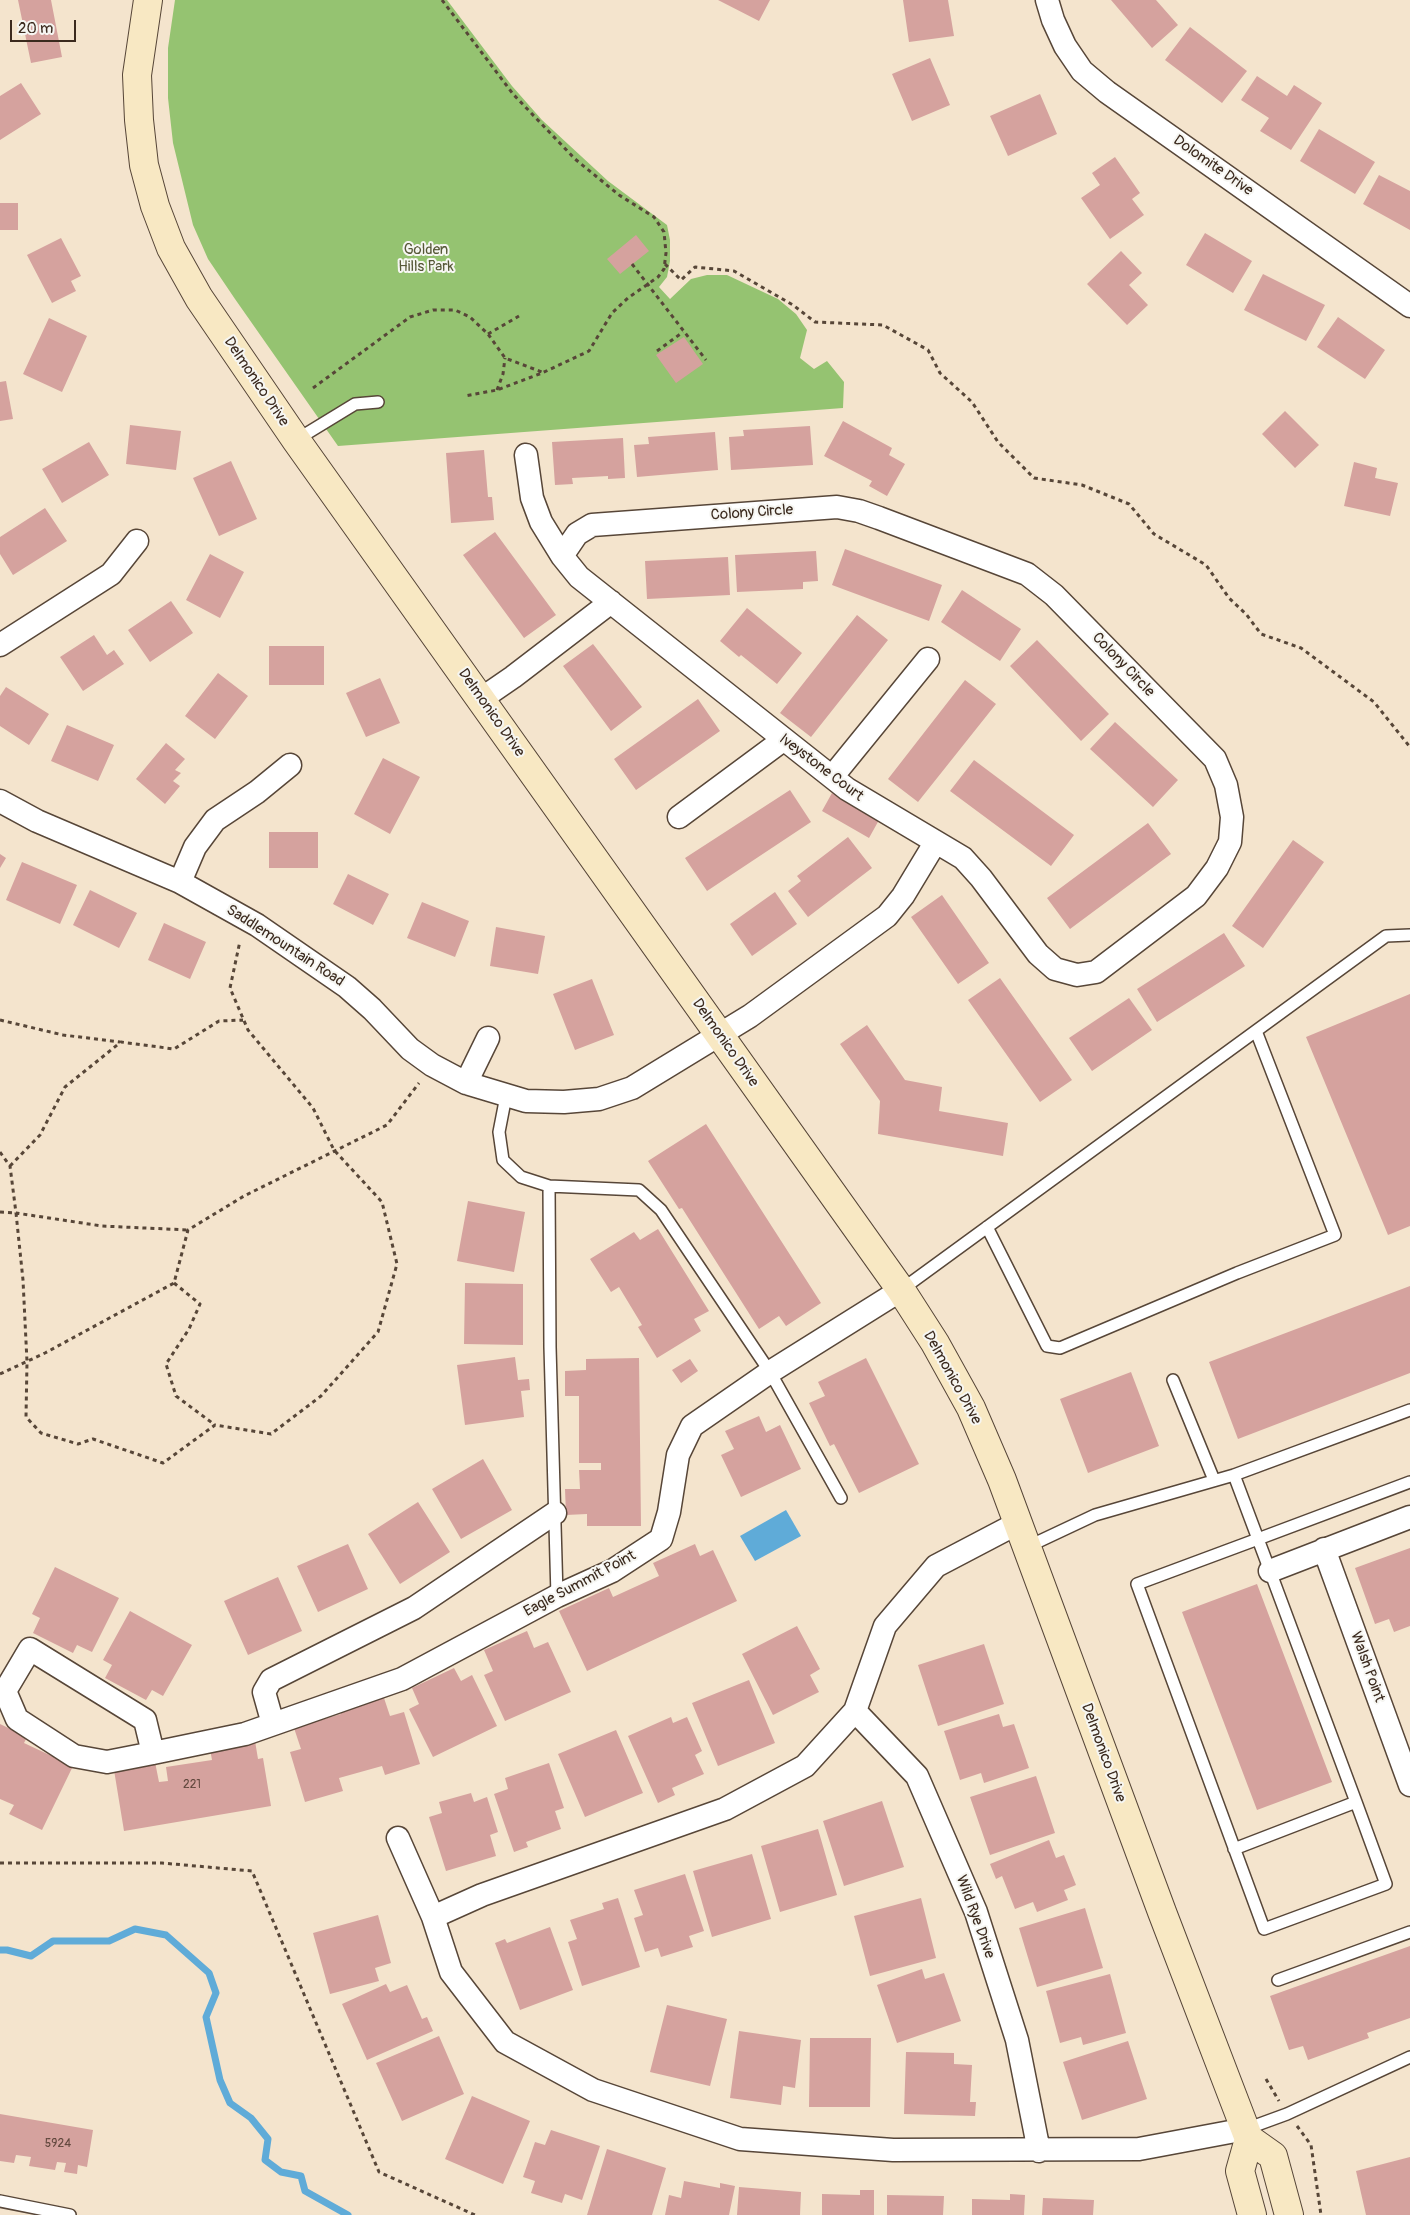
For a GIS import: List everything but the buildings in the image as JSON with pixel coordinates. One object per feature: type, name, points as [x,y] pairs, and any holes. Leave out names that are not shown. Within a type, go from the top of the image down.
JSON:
[{"type":"street","name":"Delmonico Drive","points":[[148,0],[137,75],[139,120],[144,165],[155,206],[171,248],[199,298],[296,440],[901,1290],[935,1343],[971,1408],[1002,1480],[1247,2134]]},
{"type":"street","name":"Dolomite Drive","points":[[1047,0],[1057,29],[1082,71],[1107,92],[1410,306]]},
{"type":"street","name":"Iveystone Court","points":[[526,455],[532,498],[541,522],[562,556],[579,577],[847,789],[935,843]]},
{"type":"street","name":"Colony Circle","points":[[562,556],[577,534],[592,525],[836,507],[873,515],[1018,570],[1027,574],[1054,595],[1215,759],[1226,785],[1232,817],[1230,842],[1217,868],[1196,896],[1096,972],[1077,975],[1055,970],[1038,954],[981,878],[963,858],[935,843]]},
{"type":"street","points":[[0,645],[111,574],[137,541]]},
{"type":"street","points":[[481,699],[514,677],[611,602]]},
{"type":"street","points":[[832,777],[928,659]]},
{"type":"street","points":[[679,817],[784,740]]},
{"type":"street","points":[[180,882],[195,848],[215,820],[257,792],[290,765]]},
{"type":"street","name":"Saddlemountain Road","points":[[0,801],[45,825],[180,882],[246,919],[304,956],[347,987],[372,1009],[410,1049],[432,1065],[466,1083],[506,1096],[526,1101],[564,1102],[598,1099],[632,1088],[718,1034]]},
{"type":"street","points":[[718,1034],[750,1016],[887,916],[903,896],[935,843]]},
{"type":"street","points":[[466,1083],[488,1038]]},
{"type":"street","name":"Eagle Summit Point","points":[[153,1753],[145,1720],[30,1649],[5,1691],[18,1719],[74,1756],[107,1762],[153,1753],[245,1734],[402,1679],[557,1596],[612,1571],[661,1539],[669,1512],[678,1455],[692,1426],[770,1372],[901,1290]]},
{"type":"street","points":[[273,1724],[264,1692],[271,1680],[414,1608],[555,1513]]},
{"type":"street","points":[[1270,1571],[1410,1517]]},
{"type":"street","points":[[433,1917],[482,1895],[725,1809],[806,1766],[854,1711],[885,1626],[936,1566],[1023,1535]]},
{"type":"street","name":"Walsh Point","points":[[1324,1549],[1405,1758],[1410,1785]]},
{"type":"street","name":"Wild Rye Drive","points":[[854,1711],[917,1776],[976,1912],[1017,2040],[1039,2151]]},
{"type":"street","points":[[398,1838],[433,1917],[451,1972],[506,2042],[592,2090],[740,2139],[893,2150],[1139,2150],[1247,2134],[1273,2156],[1289,2215]]},
{"type":"street","points":[[1247,2134],[1240,2171],[1252,2215]]},
{"type":"lane","points":[[296,440],[355,404],[378,402]]},
{"type":"lane","points":[[901,1290],[1386,936],[1410,934]]},
{"type":"lane","points":[[987,1227],[1047,1346],[1060,1348],[1237,1273],[1335,1235],[1256,1031]]},
{"type":"lane","points":[[506,1096],[499,1132],[503,1160],[521,1177],[550,1186],[639,1190],[661,1210],[770,1372],[841,1498]]},
{"type":"lane","points":[[550,1186],[550,1347],[557,1596]]},
{"type":"lane","points":[[1173,1380],[1214,1480]]},
{"type":"lane","points":[[1023,1535],[1234,1475],[1410,1410]]},
{"type":"lane","points":[[1234,1475],[1258,1539],[1270,1571],[1356,1802],[1386,1884],[1264,1929],[1137,1584],[1258,1539],[1410,1482]]},
{"type":"lane","points":[[1234,1849],[1356,1802]]},
{"type":"lane","points":[[1278,1980],[1410,1932]]},
{"type":"lane","points":[[1247,2134],[1410,2058]]},
{"type":"lane","points":[[0,2201],[70,2215]]},
{"type":"path","points":[[442,0],[514,94],[575,159],[619,195],[654,217],[664,232],[664,269],[658,277],[628,298],[612,313],[589,351],[498,390],[465,396]]},
{"type":"path","points":[[632,264],[706,360]]},
{"type":"path","points":[[665,264],[681,280],[695,267],[734,271],[793,305],[815,322],[883,325],[928,350],[940,373],[972,402],[998,442],[1034,478],[1082,485],[1128,504],[1154,534],[1206,565],[1229,598],[1246,614],[1261,634],[1301,648],[1374,702],[1410,748]]},
{"type":"path","points":[[313,388],[410,317],[433,310],[455,310],[470,317],[488,334],[505,358],[542,372]]},
{"type":"path","points":[[488,334],[520,316]]},
{"type":"path","points":[[657,351],[683,332]]},
{"type":"path","points":[[498,390],[505,358]]},
{"type":"path","points":[[174,1282],[200,1304],[189,1329],[166,1364],[176,1396],[215,1425],[272,1434],[320,1396],[378,1332],[397,1264],[382,1202],[334,1150],[313,1108],[248,1030],[230,988],[246,919]]},
{"type":"path","points":[[0,1020],[63,1035],[174,1050],[219,1021],[244,1020]]},
{"type":"path","points":[[10,1166],[40,1135],[65,1087],[121,1042]]},
{"type":"path","points":[[0,1212],[102,1226],[188,1230],[244,1196],[387,1125],[432,1065]]},
{"type":"path","points":[[0,1152],[10,1166],[23,1280],[27,1362],[26,1417],[41,1434],[78,1444],[92,1438],[163,1463],[215,1425]]},
{"type":"path","points":[[0,1374],[27,1362],[174,1282],[188,1230]]},
{"type":"path","points":[[0,1863],[162,1863],[252,1871],[379,2172],[475,2215]]},
{"type":"path","points":[[1266,2079],[1287,2114],[1312,2145],[1321,2215]]},
{"type":"green space","name":"Golden Hills Park","points":[[175,0],[447,0],[512,86],[542,120],[608,181],[667,225],[670,240],[670,261],[667,277],[659,287],[670,299],[691,279],[707,275],[727,275],[778,299],[796,314],[807,330],[800,358],[814,369],[827,361],[844,382],[843,408],[338,446],[208,259],[193,225],[173,143],[168,98],[168,48]]},
{"type":"water","points":[[786,1510],[801,1536],[755,1561],[740,1536]]},
{"type":"waterway","points":[[0,1950],[31,1956],[53,1941],[109,1941],[135,1929],[166,1935],[209,1973],[216,1993],[206,2017],[220,2080],[230,2103],[251,2118],[268,2139],[265,2160],[281,2172],[301,2176],[305,2191],[348,2215]]}]
